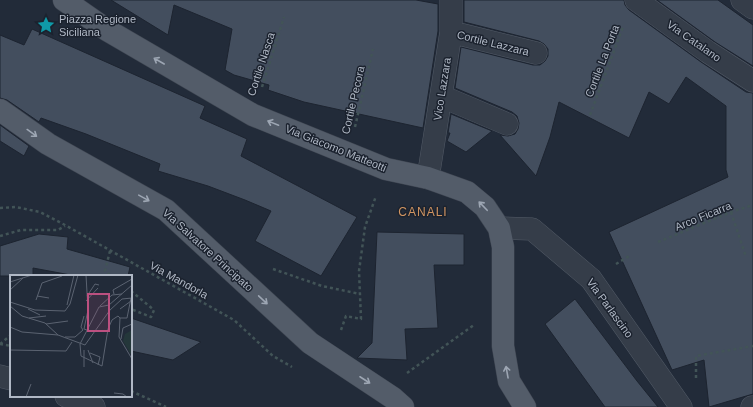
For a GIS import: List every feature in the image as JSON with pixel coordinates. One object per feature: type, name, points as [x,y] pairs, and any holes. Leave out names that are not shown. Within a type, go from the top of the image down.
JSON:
[{"type":"main road","name":"Via Giacomo Matteotti","points":[[64,0],[107,30],[253,115],[386,169],[428,178],[467,192],[485,207],[499,228],[503,247],[503,346],[509,382],[524,407]]},
{"type":"main road","name":"Via Salvatore Principato","points":[[0,110],[48,144],[166,210],[310,343],[398,403]]},
{"type":"street","name":"Vico Lazzara","points":[[428,178],[451,32],[452,0]]},
{"type":"street","name":"Via Catalano","points":[[636,0],[708,52],[753,81]]},
{"type":"street","points":[[742,0],[753,8]]},
{"type":"street","name":"Cortile Lazzara","points":[[451,32],[536,53]]},
{"type":"street","points":[[441,96],[507,124]]},
{"type":"street","name":"Via Parlascino","points":[[499,228],[532,229],[591,279],[677,401]]},
{"type":"street","points":[[0,376],[10,379]]},
{"type":"street","points":[[69,397],[94,407]]},
{"type":"path","name":"Cortile Nasca","points":[[253,115],[284,17]]},
{"type":"path","name":"Cortile La Porta","points":[[590,115],[623,27]]},
{"type":"path","name":"Cortile Pecora","points":[[349,154],[373,49]]},
{"type":"path","points":[[361,319],[359,271],[365,227],[386,169]]},
{"type":"path","name":"Arco Ficarra","points":[[658,242],[731,212],[753,205]]},
{"type":"path","name":"Via Mandorla","points":[[0,208],[16,207],[40,212],[234,320],[273,356],[297,370]]},
{"type":"path","points":[[731,212],[746,257]]},
{"type":"path","points":[[0,236],[21,230],[58,230],[65,226]]},
{"type":"path","points":[[110,251],[105,271],[110,275]]},
{"type":"path","points":[[238,277],[258,263],[322,286],[360,294]]},
{"type":"path","points":[[132,293],[154,310],[151,317],[132,309]]},
{"type":"path","points":[[398,403],[408,372],[474,325],[474,319]]},
{"type":"path","points":[[0,344],[10,336]]},
{"type":"path","points":[[0,344],[10,346]]},
{"type":"path","points":[[677,401],[696,380],[696,356],[753,346]]},
{"type":"path","points":[[132,391],[166,407]]},
{"type":"building","points":[[111,0],[416,0],[438,4],[438,31],[423,128],[304,102],[268,90],[269,85],[234,75],[225,70],[232,29],[174,5],[168,35]]},
{"type":"building","points":[[464,0],[624,0],[625,5],[629,10],[701,62],[746,92],[753,93],[753,394],[709,407],[704,360],[672,370],[609,232],[728,177],[726,170],[726,106],[686,77],[669,104],[649,92],[629,138],[559,102],[550,137],[536,176],[500,135],[508,136],[515,134],[519,123],[517,116],[512,112],[455,88],[461,47],[533,65],[540,65],[545,61],[548,56],[548,49],[539,41],[464,22]]},
{"type":"building","points":[[657,0],[718,0],[753,25],[753,66],[715,42]]},
{"type":"building","points":[[32,29],[205,106],[200,118],[247,139],[241,156],[357,217],[321,276],[255,241],[271,211],[208,186],[158,171],[160,164],[86,134],[41,118],[39,122],[7,100],[0,98],[0,35],[24,45]]},
{"type":"building","points":[[451,114],[492,131],[466,152],[447,141],[450,133],[448,133]]},
{"type":"building","points":[[0,125],[29,146],[24,156],[0,141]]},
{"type":"building","points":[[377,232],[464,234],[464,265],[434,265],[438,328],[405,329],[407,360],[357,358],[372,343]]},
{"type":"building","points":[[39,234],[68,237],[67,249],[130,267],[128,275],[71,275],[33,268],[33,275],[0,276],[0,246]]},
{"type":"building","points":[[575,299],[658,407],[605,407],[545,324]]},
{"type":"building","points":[[132,318],[201,342],[173,360],[132,351]]},
{"type":"place","name":"Piazza Regione Siciliana","points":[[46,25]]},
{"type":"district","name":"CANALI","points":[[423,212]]}]
